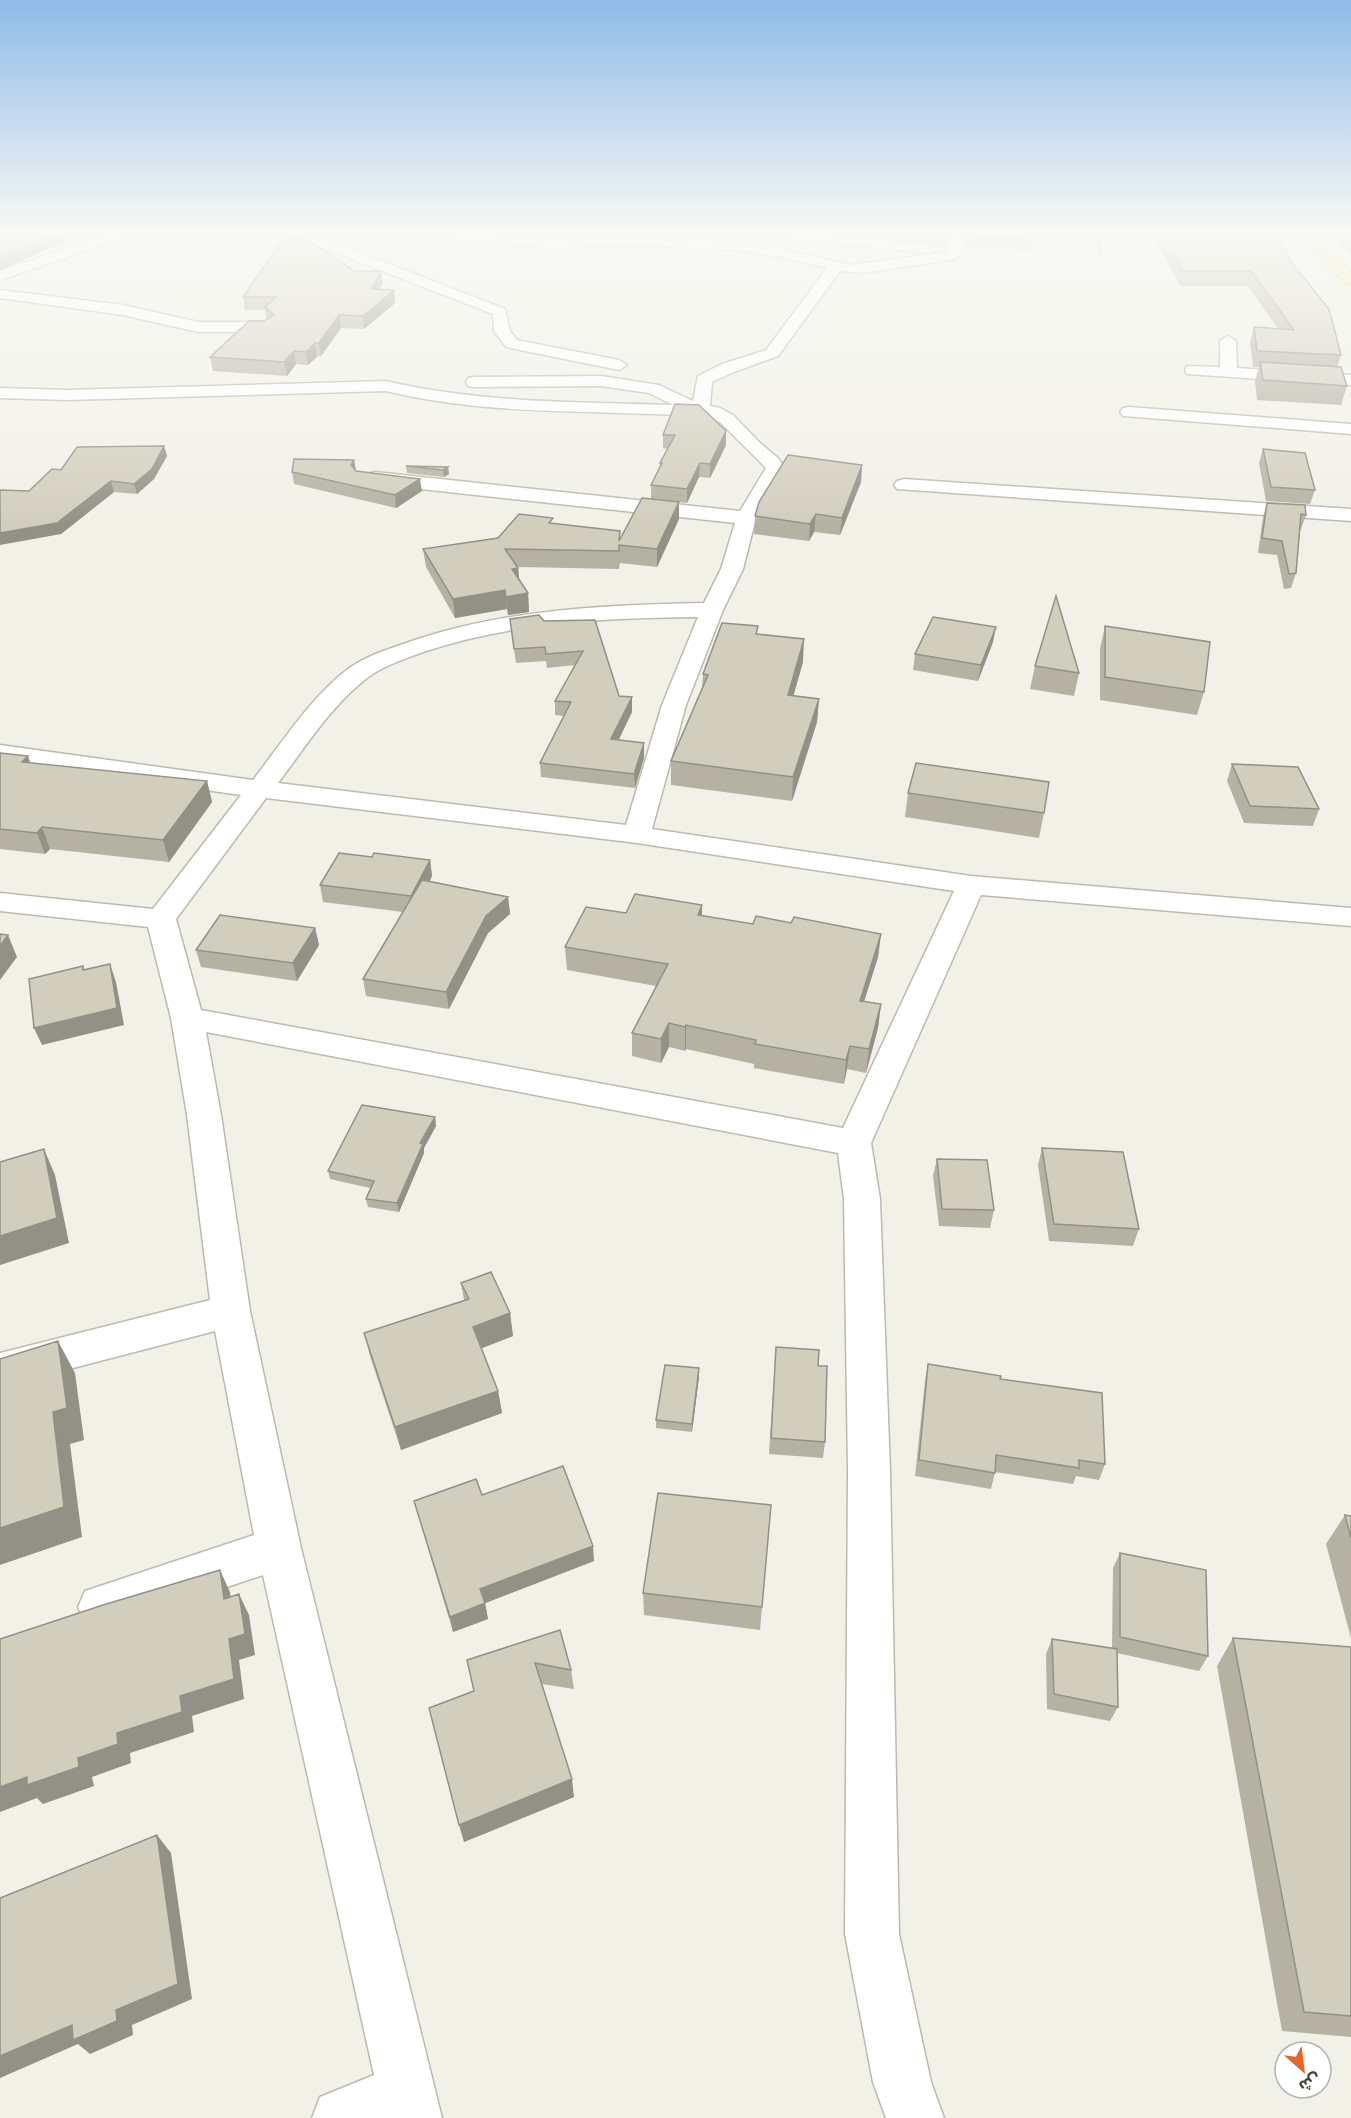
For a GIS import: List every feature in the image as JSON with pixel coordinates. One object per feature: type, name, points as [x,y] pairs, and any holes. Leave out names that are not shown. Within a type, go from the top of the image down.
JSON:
[{"type":"street","points":[[502,330],[512,344],[553,354],[634,368]]},
{"type":"street","points":[[701,411],[698,379],[772,353],[789,330]]},
{"type":"street","points":[[1228,340],[1228,367],[1232,373]]},
{"type":"street","points":[[1193,370],[1351,380]]},
{"type":"street","points":[[0,393],[67,395],[542,380],[601,381],[654,389],[701,411]]},
{"type":"street","points":[[386,386],[423,395],[526,405],[714,412],[727,419],[775,468],[746,518],[732,569],[711,610],[674,705],[637,835]]},
{"type":"street","points":[[1130,412],[1351,429]]},
{"type":"street","points":[[365,477],[746,518]]},
{"type":"street","points":[[904,485],[1351,515]]},
{"type":"street","points":[[161,919],[259,789],[330,701],[354,675],[380,660],[443,637],[530,618],[612,611],[711,610]]},
{"type":"street","points":[[0,753],[259,789],[637,835],[971,885],[1351,917]]},
{"type":"street","points":[[915,2118],[902,2082],[872,1934],[869,1471],[862,1199],[854,1143],[971,885]]},
{"type":"street","points":[[0,902],[161,919]]},
{"type":"street","points":[[161,919],[187,1018],[204,1115],[231,1311],[279,1548],[410,2104],[341,2118]]},
{"type":"street","points":[[187,1018],[854,1143]]},
{"type":"street","points":[[0,1370],[231,1311]]},
{"type":"street","points":[[67,1618],[279,1548]]},
{"type":"building","points":[[239,330],[328,330],[319,343],[315,343],[306,352],[294,351],[284,362],[210,357]]},
{"type":"building","points":[[1254,330],[1334,330],[1341,355],[1257,351]]},
{"type":"building","points":[[1260,362],[1341,367],[1347,386],[1263,380]]},
{"type":"building","points":[[675,404],[699,405],[726,431],[710,464],[700,463],[687,489],[651,485],[675,435],[663,435]]},
{"type":"building","points":[[164,446],[152,469],[134,484],[111,481],[57,523],[0,533],[0,490],[29,491],[52,469],[61,470],[77,447]]},
{"type":"building","points":[[1263,449],[1305,453],[1315,490],[1271,487]]},
{"type":"building","points":[[788,455],[862,465],[842,518],[816,514],[810,524],[755,516],[759,502]]},
{"type":"building","points":[[294,459],[354,460],[351,465],[356,471],[420,479],[395,495],[292,472]]},
{"type":"building","points":[[406,466],[448,467],[443,470]]},
{"type":"building","points":[[642,498],[679,502],[657,549],[619,545],[619,551],[505,549],[518,568],[512,569],[528,593],[506,597],[505,590],[453,599],[423,549],[498,538],[519,514],[553,518],[549,523],[620,531],[619,541]]},
{"type":"building","points":[[1267,503],[1305,505],[1306,515],[1301,514],[1296,573],[1289,574],[1282,541],[1262,538]]},
{"type":"building","points":[[1056,596],[1079,673],[1035,666]]},
{"type":"building","points":[[539,615],[544,621],[595,620],[619,696],[632,697],[611,739],[644,743],[634,774],[540,763],[571,702],[555,701],[583,651],[546,654],[545,647],[514,649],[510,619]]},
{"type":"building","points":[[933,617],[996,627],[981,665],[915,654]]},
{"type":"building","points":[[722,623],[758,626],[756,634],[804,639],[788,695],[819,699],[793,777],[671,761],[708,675],[703,674]]},
{"type":"building","points":[[1105,626],[1210,642],[1204,692],[1105,677]]},
{"type":"building","points":[[0,753],[28,756],[22,762],[207,781],[163,840],[42,827],[37,833],[0,829]]},
{"type":"building","points":[[916,763],[1049,782],[1044,813],[908,793]]},
{"type":"building","points":[[1232,764],[1298,767],[1319,809],[1250,806]]},
{"type":"building","points":[[339,853],[372,857],[374,853],[430,860],[411,896],[320,885]]},
{"type":"building","points":[[422,880],[508,897],[486,916],[446,992],[363,979]]},
{"type":"building","points":[[635,894],[702,905],[698,915],[753,924],[756,916],[791,923],[794,917],[881,934],[860,1001],[881,1004],[869,1049],[850,1046],[846,1060],[755,1044],[756,1040],[686,1025],[685,1027],[669,1023],[661,1039],[632,1033],[668,964],[565,947],[586,907],[626,913]]},
{"type":"building","points":[[220,915],[315,928],[293,963],[196,950]]},
{"type":"building","points":[[0,934],[8,935],[0,946]]},
{"type":"building","points":[[110,964],[117,1008],[34,1028],[29,979],[83,966],[83,970]]},
{"type":"building","points":[[362,1105],[435,1117],[420,1143],[423,1144],[397,1203],[366,1199],[374,1181],[328,1171]]},
{"type":"building","points":[[1042,1148],[1123,1152],[1139,1229],[1054,1224]]},
{"type":"building","points":[[44,1149],[57,1218],[0,1236],[0,1162]]},
{"type":"building","points":[[937,1159],[987,1160],[994,1210],[942,1209]]},
{"type":"building","points":[[491,1272],[510,1313],[473,1327],[498,1391],[395,1427],[364,1333],[469,1299],[461,1283]]},
{"type":"building","points":[[58,1341],[67,1408],[53,1412],[64,1507],[0,1528],[0,1359]]},
{"type":"building","points":[[776,1347],[819,1350],[818,1366],[827,1366],[825,1442],[771,1438]]},
{"type":"building","points":[[928,1364],[1001,1376],[1000,1379],[1102,1393],[1105,1464],[1079,1460],[1079,1468],[996,1455],[995,1473],[919,1460]]},
{"type":"building","points":[[665,1365],[699,1368],[692,1424],[656,1420]]},
{"type":"building","points":[[563,1466],[593,1546],[480,1589],[485,1603],[450,1617],[414,1501],[476,1479],[482,1495]]},
{"type":"building","points":[[658,1493],[771,1505],[762,1607],[643,1593]]},
{"type":"building","points":[[1345,1515],[1351,1516],[1351,1538]]},
{"type":"building","points":[[1120,1553],[1206,1570],[1208,1656],[1120,1637]]},
{"type":"building","points":[[220,1570],[224,1599],[239,1594],[245,1634],[229,1639],[234,1679],[180,1696],[182,1712],[117,1733],[118,1744],[78,1758],[79,1767],[27,1785],[27,1777],[0,1787],[0,1639]]},
{"type":"building","points":[[560,1630],[571,1670],[535,1663],[572,1779],[459,1825],[429,1708],[474,1691],[467,1660]]},
{"type":"building","points":[[1233,1638],[1351,1647],[1351,2016],[1304,2012]]},
{"type":"building","points":[[1052,1639],[1117,1649],[1118,1707],[1054,1694]]},
{"type":"building","points":[[157,1835],[178,1984],[116,2010],[117,2021],[73,2040],[72,2025],[0,2056],[0,1898]]}]
